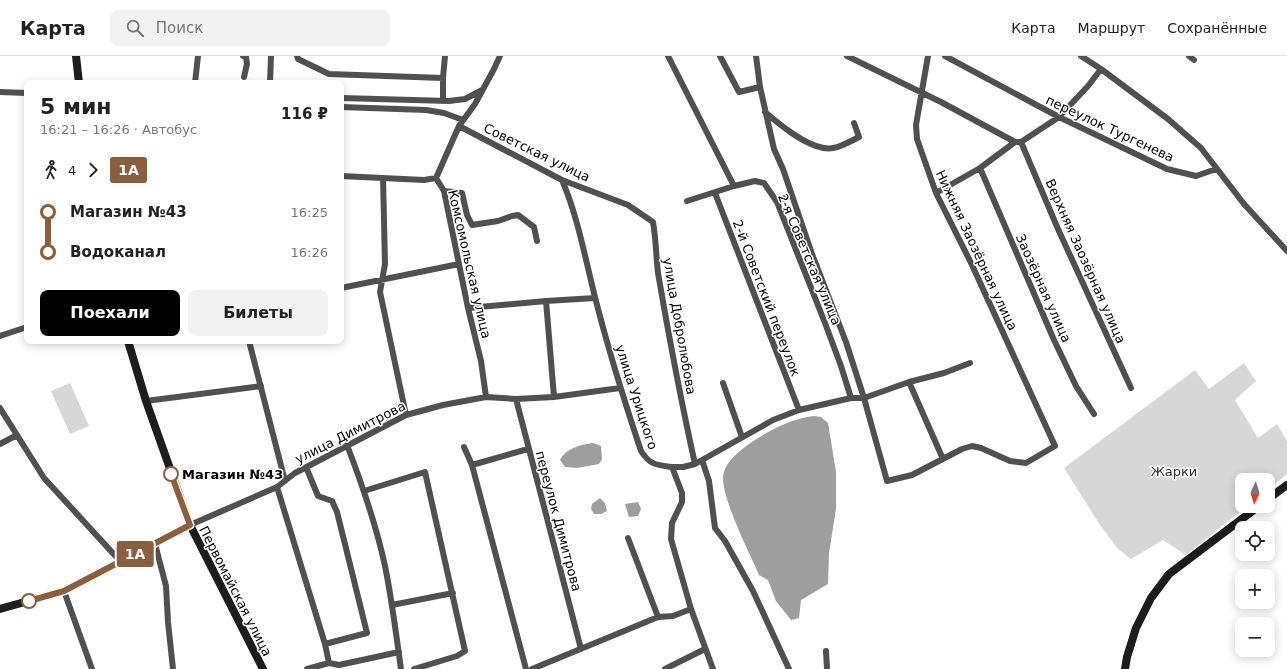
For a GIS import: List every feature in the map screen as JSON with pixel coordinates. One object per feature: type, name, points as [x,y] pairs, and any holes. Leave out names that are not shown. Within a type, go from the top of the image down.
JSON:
[{"type":"street","points":[[76,56],[79,80]]},
{"type":"street","points":[[195,80],[198,56]]},
{"type":"street","points":[[243,56],[246,57],[248,64],[244,77]]},
{"type":"street","points":[[270,80],[271,56]]},
{"type":"street","points":[[297,56],[298,59],[329,74],[443,78]]},
{"type":"street","points":[[443,101],[445,56]]},
{"type":"street","name":"Комсомольская улица","points":[[486,397],[481,361],[468,308],[444,191],[436,178],[461,123],[483,89],[500,56]]},
{"type":"street","points":[[668,56],[734,186],[686,201]]},
{"type":"street","points":[[720,56],[739,92],[760,87]]},
{"type":"street","points":[[756,56],[760,87],[774,149],[783,169],[791,195],[846,342],[864,398],[887,481],[912,475],[943,460],[909,382]]},
{"type":"street","points":[[847,56],[1018,142]]},
{"type":"street","name":"Нижняя Заозёрная улица","points":[[928,56],[916,125],[917,139],[936,193],[972,265],[1055,446],[1026,463],[1010,461],[981,448],[972,446],[943,460]]},
{"type":"street","name":"переулок Тургенева","points":[[945,56],[1059,117],[1167,169],[1196,176],[1216,169]]},
{"type":"street","points":[[1081,56],[1101,69],[1168,119],[1201,148],[1244,204],[1287,251]]},
{"type":"street","points":[[936,193],[980,168],[1018,142],[1059,117],[1088,86],[1101,69]]},
{"type":"street","points":[[344,98],[443,101],[466,99],[483,89]]},
{"type":"street","points":[[0,92],[24,94]]},
{"type":"street","name":"Советская улица","points":[[344,107],[426,110],[444,113],[562,180],[628,205]]},
{"type":"street","points":[[765,112],[788,130],[815,146],[830,149],[858,137],[854,123]]},
{"type":"street","name":"Верхняя Заозёрная улица","points":[[1018,142],[1131,388]]},
{"type":"street","name":"Заозёрная улица","points":[[980,168],[1054,340],[1076,386],[1094,414]]},
{"type":"street","points":[[344,176],[424,180],[436,178]]},
{"type":"street","points":[[383,178],[385,264],[380,292],[406,415]]},
{"type":"street","name":"улица Урицкого","points":[[562,180],[568,194],[578,229],[620,388],[641,451],[647,460],[654,465],[683,467],[695,464]]},
{"type":"street","name":"2-я Советская улица","points":[[734,186],[755,181],[764,183],[777,202],[842,366],[851,398]]},
{"type":"street","points":[[444,191],[462,193],[467,215],[472,225],[498,221],[518,215],[534,227],[537,241]]},
{"type":"street","name":"2-й Советский переулок","points":[[715,193],[800,410]]},
{"type":"street","points":[[777,202],[791,195]]},
{"type":"street","name":"улица Добролюбова","points":[[628,205],[653,222],[656,238],[656,259],[662,295],[681,402],[695,464]]},
{"type":"street","points":[[344,287],[459,264]]},
{"type":"street","points":[[468,308],[595,298]]},
{"type":"street","points":[[546,301],[554,397]]},
{"type":"street","points":[[0,336],[24,328]]},
{"type":"street","name":"Первомайская улица","points":[[129,344],[146,401],[190,525],[262,669]]},
{"type":"street","points":[[251,344],[285,481]]},
{"type":"street","points":[[695,464],[773,420],[800,410],[851,398],[864,398],[909,382],[944,373],[970,363]]},
{"type":"street","points":[[723,383],[742,437]]},
{"type":"street","points":[[146,401],[261,386]]},
{"type":"street","name":"улица Димитрова","points":[[0,609],[64,591],[190,525],[277,487],[295,473],[406,415],[443,405],[486,397],[516,399],[554,397],[620,388]]},
{"type":"street","name":"переулок Димитрова","points":[[516,399],[581,649]]},
{"type":"street","points":[[0,408],[44,478],[121,562]]},
{"type":"street","points":[[0,444],[17,435]]},
{"type":"street","points":[[347,445],[364,491],[385,565],[401,669]]},
{"type":"street","points":[[464,447],[472,465],[526,669]]},
{"type":"street","points":[[472,465],[528,449]]},
{"type":"street","points":[[702,460],[709,481],[715,528],[725,541],[753,591],[789,669]]},
{"type":"street","points":[[306,467],[318,496],[332,501],[337,512],[367,633],[325,644]]},
{"type":"street","points":[[672,467],[682,493],[682,502],[672,523],[671,538],[691,609],[713,669]]},
{"type":"street","points":[[364,491],[425,472],[465,651],[457,656],[414,669]]},
{"type":"street","points":[[1275,494],[1287,485]]},
{"type":"street","points":[[277,487],[325,644],[329,663]]},
{"type":"street","points":[[1125,669],[1136,628],[1151,598],[1169,574],[1250,513]]},
{"type":"street","points":[[628,538],[658,617]]},
{"type":"street","points":[[155,544],[166,586],[173,669]]},
{"type":"street","points":[[64,591],[92,669]]},
{"type":"street","points":[[392,604],[453,593]]},
{"type":"street","points":[[532,669],[658,617],[673,616],[691,609]]},
{"type":"street","points":[[665,669],[705,649]]},
{"type":"street","points":[[826,651],[827,669]]},
{"type":"street","points":[[307,669],[329,663],[339,665],[399,652]]},
{"type":"green space","name":"Жарки","points":[[1244,363],[1256,381],[1235,400],[1258,438],[1277,424],[1287,441],[1287,474],[1275,483],[1275,473],[1235,473],[1235,513],[1238,513],[1186,555],[1163,540],[1131,559],[1117,548],[1100,525],[1064,468],[1195,370],[1209,389]]},
{"type":"green space","points":[[70,383],[89,426],[70,434],[51,391]]},
{"type":"shaded area","points":[[814,416],[821,417],[828,423],[836,472],[836,509],[829,553],[828,584],[801,600],[799,618],[791,620],[776,601],[768,580],[759,575],[730,508],[723,481],[724,472],[729,462],[737,454],[746,446],[762,436],[776,428],[798,419]]},
{"type":"shaded area","points":[[593,443],[601,446],[602,459],[599,464],[577,468],[565,467],[560,460],[570,450],[578,446]]},
{"type":"shaded area","points":[[600,498],[605,503],[607,511],[601,514],[594,514],[591,509],[592,504]]},
{"type":"shaded area","points":[[638,502],[641,509],[638,516],[629,517],[625,504]]},
{"type":"bus line","name":"1А","points":[[29,601],[64,591],[190,525],[171,474]]},
{"type":"place","name":"Магазин №43","points":[[171,474]]}]
